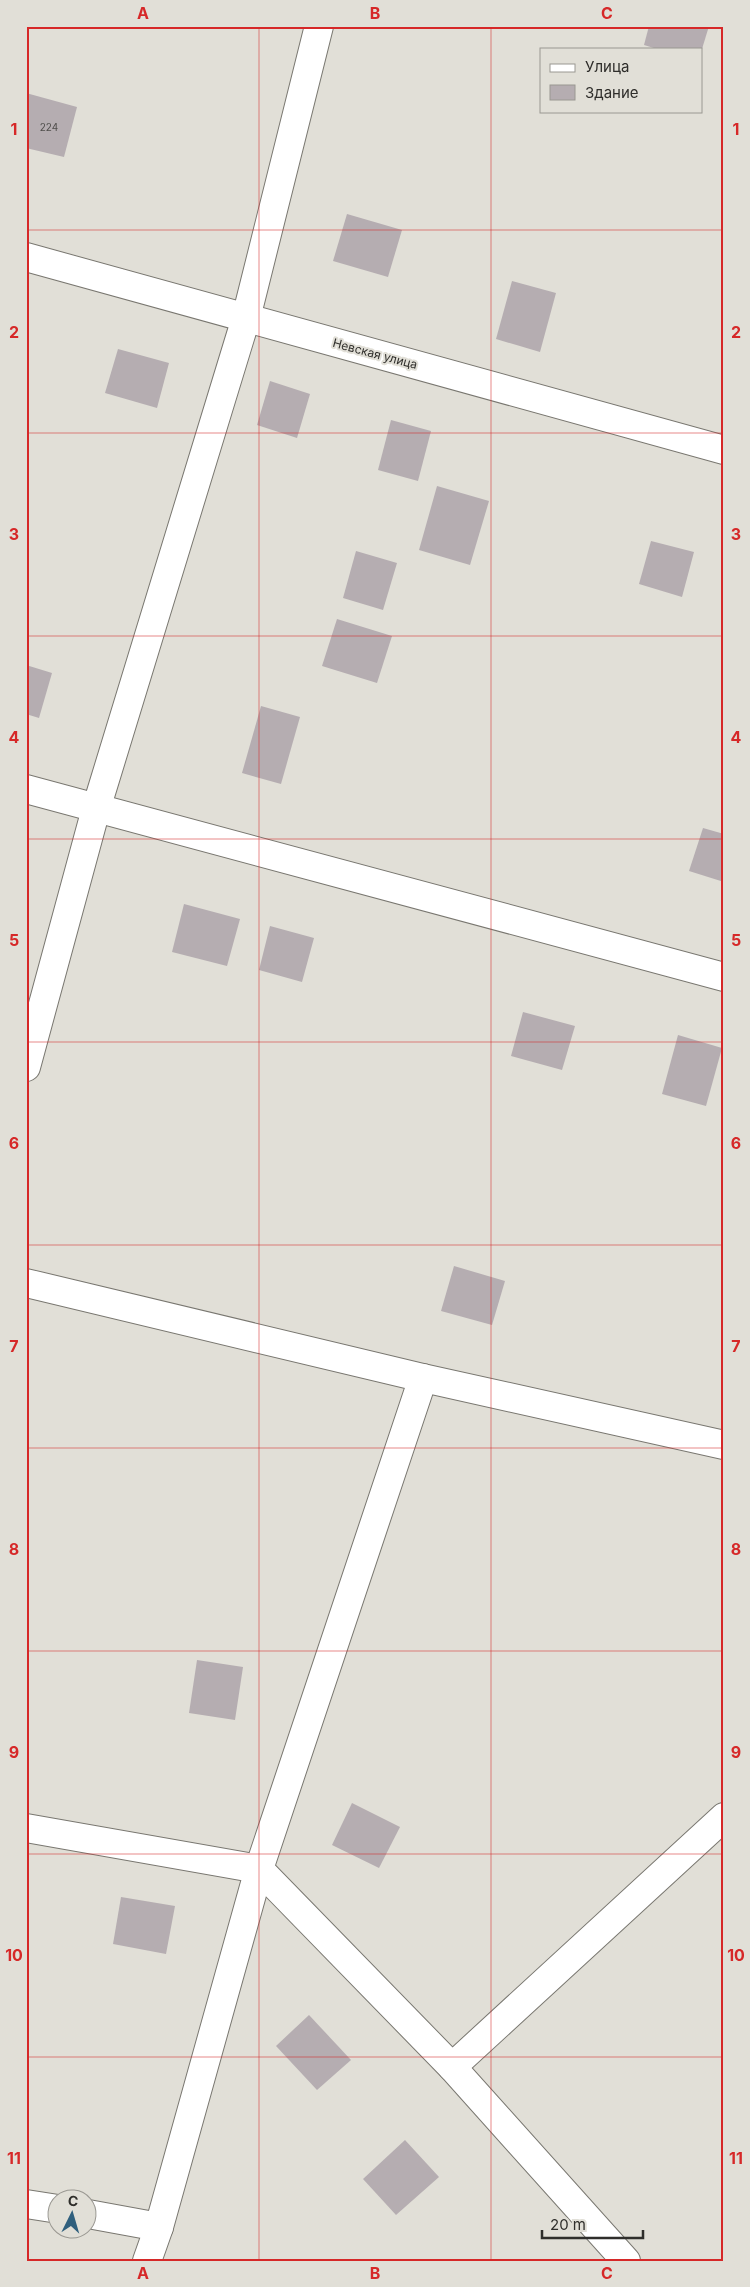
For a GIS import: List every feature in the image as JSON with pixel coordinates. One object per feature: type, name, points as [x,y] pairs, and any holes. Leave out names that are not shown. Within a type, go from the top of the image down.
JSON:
[{"type":"street","points":[[26,1067],[96,809],[246,318],[319,26]]},
{"type":"street","name":"Невская улица","points":[[26,257],[724,450]]},
{"type":"street","points":[[26,789],[724,977]]},
{"type":"street","points":[[26,1283],[423,1378],[724,1445]]},
{"type":"street","points":[[147,2261],[159,2227],[259,1869],[423,1378]]},
{"type":"street","points":[[452,2067],[724,1817]]},
{"type":"street","points":[[26,1828],[259,1869],[452,2067],[626,2261]]},
{"type":"street","points":[[26,2204],[48,2207]]},
{"type":"street","points":[[98,2216],[159,2227]]},
{"type":"building","points":[[649,26],[709,26],[702,49],[654,48],[644,45]]},
{"type":"building","points":[[26,93],[77,107],[64,157],[26,148]]},
{"type":"building","points":[[347,214],[402,230],[388,277],[333,261]]},
{"type":"building","points":[[512,281],[556,293],[540,352],[496,339]]},
{"type":"building","points":[[118,349],[169,363],[157,408],[105,393]]},
{"type":"building","points":[[270,381],[310,394],[297,438],[257,425]]},
{"type":"building","points":[[391,420],[431,431],[418,481],[378,470]]},
{"type":"building","points":[[437,486],[489,501],[470,565],[419,550]]},
{"type":"building","points":[[651,541],[694,552],[682,597],[639,584]]},
{"type":"building","points":[[356,551],[397,563],[383,610],[343,598]]},
{"type":"building","points":[[337,619],[392,636],[377,683],[322,666]]},
{"type":"building","points":[[26,665],[52,673],[39,718],[26,714]]},
{"type":"building","points":[[261,706],[300,717],[281,784],[242,773]]},
{"type":"building","points":[[703,828],[724,834],[724,882],[689,871]]},
{"type":"building","points":[[184,904],[240,919],[227,966],[172,952]]},
{"type":"building","points":[[270,926],[314,938],[302,982],[259,970]]},
{"type":"building","points":[[523,1012],[575,1026],[562,1070],[511,1056]]},
{"type":"building","points":[[678,1035],[722,1048],[706,1106],[662,1094]]},
{"type":"building","points":[[454,1266],[505,1281],[492,1325],[441,1311]]},
{"type":"building","points":[[197,1660],[243,1667],[235,1720],[189,1713]]},
{"type":"building","points":[[352,1803],[400,1827],[379,1868],[332,1845]]},
{"type":"building","points":[[121,1897],[175,1906],[166,1954],[113,1944]]},
{"type":"building","points":[[309,2015],[351,2060],[317,2090],[276,2046]]},
{"type":"building","points":[[405,2140],[439,2177],[396,2215],[363,2179]]}]
